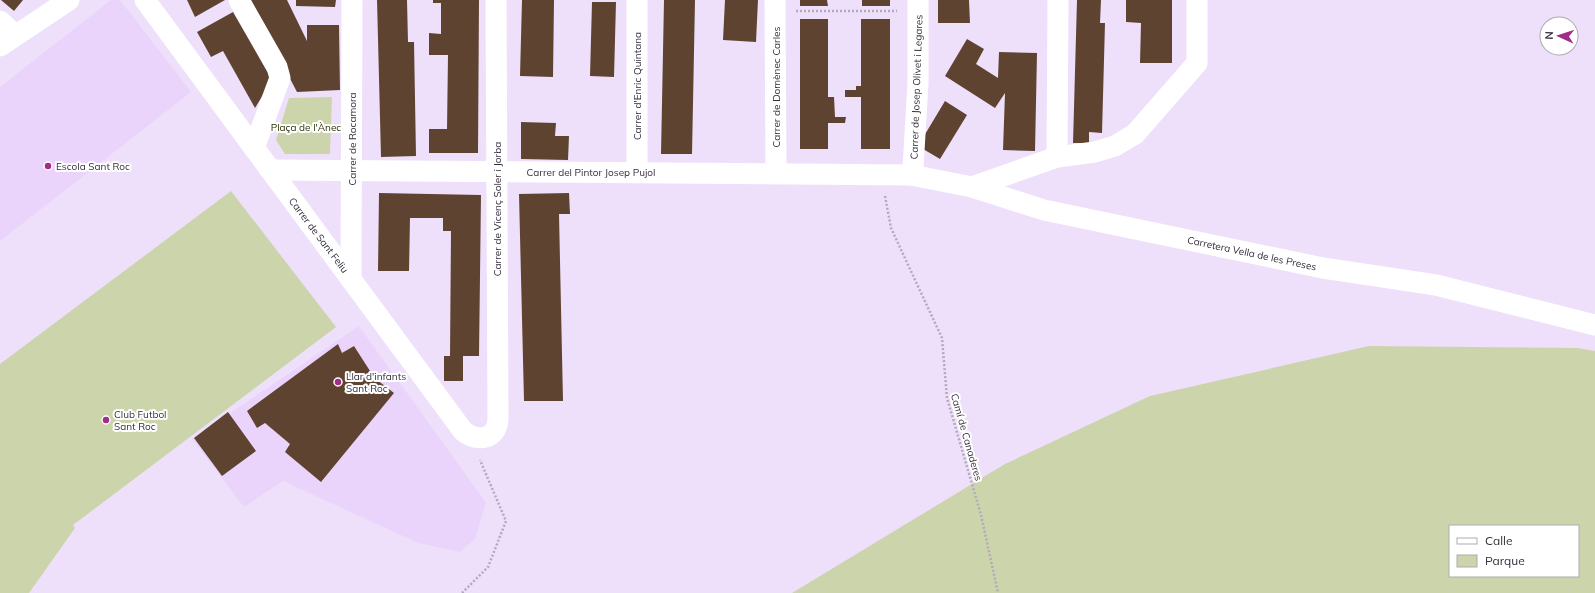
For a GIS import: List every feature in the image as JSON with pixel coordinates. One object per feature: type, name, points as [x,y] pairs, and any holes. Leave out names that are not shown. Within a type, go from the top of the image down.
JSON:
[{"type":"street","points":[[5,34],[69,0]]},
{"type":"street","name":"Carrer de Sant Feliu","points":[[145,0],[463,431],[470,436]]},
{"type":"street","points":[[239,0],[277,67],[280,78],[254,148]]},
{"type":"street","name":"Carrer de Rocamora","points":[[351,279],[352,0]]},
{"type":"street","name":"Carrer de Vicenç Soler i Jorba","points":[[470,436],[487,438],[495,431],[498,419],[496,0]]},
{"type":"street","name":"Carrer d'Enric Quintana","points":[[637,0],[637,172]]},
{"type":"street","points":[[1057,157],[1058,0]]},
{"type":"street","points":[[972,187],[1057,157],[1094,152],[1115,146],[1134,134],[1197,63],[1197,0]]},
{"type":"street","name":"Carrer de Josep Olivet i Legares","points":[[911,175],[913,168],[918,83],[918,5]]},
{"type":"street","name":"Carrer de Domènec Carles","points":[[775,6],[776,173]]},
{"type":"street","name":"Carrer del Pintor Josep Pujol","points":[[270,170],[911,175]]},
{"type":"street","name":"Carretera Vella de les Preses","points":[[911,175],[972,187],[1044,210],[1323,268],[1436,285],[1595,325]]},
{"type":"path","points":[[775,6],[918,5]]},
{"type":"path","name":"Camí de Canaderes","points":[[886,174],[885,200],[891,228],[942,338],[947,398],[981,515],[998,593]]},
{"type":"path","points":[[462,593],[488,567],[506,521],[470,436]]},
{"type":"shaded area","name":"Escola Sant Roc","points":[[111,0],[120,0],[191,92],[0,241],[0,87]]},
{"type":"shaded area","name":"Llar d'infants Sant Roc","points":[[359,326],[486,503],[475,539],[460,552],[418,543],[283,481],[244,507],[192,439]]},
{"type":"green space","name":"Plaça de l'Ànec","points":[[332,97],[330,154],[285,154],[276,140],[289,98]]},
{"type":"green space","name":"Club Futbol Sant Roc","points":[[231,191],[336,327],[73,525],[75,528],[29,593],[0,593],[0,364]]},
{"type":"green space","points":[[1369,346],[1577,348],[1595,351],[1595,593],[792,593],[1005,464],[1150,396]]},
{"type":"building","points":[[1,0],[23,0],[14,11]]},
{"type":"building","points":[[187,0],[225,0],[195,17]]},
{"type":"building","points":[[249,0],[287,0],[307,41],[307,25],[339,25],[340,90],[297,92]]},
{"type":"building","points":[[296,0],[336,0],[335,7],[296,6]]},
{"type":"building","points":[[377,0],[407,0],[408,42],[414,42],[416,156],[381,157]]},
{"type":"building","points":[[433,0],[479,0],[478,153],[429,153],[429,129],[447,129],[448,55],[429,55],[429,33],[441,34],[441,3],[433,3]]},
{"type":"building","points":[[522,0],[554,0],[553,77],[520,76]]},
{"type":"building","points":[[664,0],[695,0],[692,154],[661,154]]},
{"type":"building","points":[[725,0],[758,0],[756,42],[723,40]]},
{"type":"building","points":[[800,0],[827,0],[828,6],[800,6]]},
{"type":"building","points":[[862,0],[890,0],[890,6],[862,6]]},
{"type":"building","points":[[938,0],[969,0],[970,23],[938,23]]},
{"type":"building","points":[[1077,0],[1101,0],[1100,23],[1105,23],[1102,133],[1089,132],[1089,143],[1073,143]]},
{"type":"building","points":[[1126,0],[1172,0],[1172,63],[1140,63],[1141,23],[1126,22]]},
{"type":"building","points":[[592,2],[616,2],[614,77],[590,76]]},
{"type":"building","points":[[233,12],[272,80],[255,108],[223,51],[211,57],[197,32]]},
{"type":"building","points":[[800,19],[828,19],[828,97],[834,97],[835,117],[846,117],[845,123],[828,123],[828,149],[800,149]]},
{"type":"building","points":[[861,19],[890,19],[890,149],[861,149],[861,97],[845,97],[845,90],[856,90],[856,86],[861,86]]},
{"type":"building","points":[[967,39],[984,49],[976,64],[998,78],[999,52],[1037,53],[1035,151],[1003,150],[1005,93],[995,108],[945,76]]},
{"type":"building","points":[[945,101],[967,115],[940,159],[918,146]]},
{"type":"building","points":[[521,122],[556,123],[555,136],[569,136],[568,160],[521,159]]},
{"type":"building","points":[[379,193],[481,195],[479,356],[463,356],[463,381],[444,381],[444,356],[450,356],[451,231],[443,231],[443,218],[410,218],[409,271],[378,271]]},
{"type":"building","points":[[569,193],[570,214],[559,214],[563,401],[524,401],[519,194]]},
{"type":"building","points":[[338,344],[342,353],[354,346],[370,371],[368,373],[394,393],[321,482],[285,452],[290,444],[265,423],[257,428],[247,411]]},
{"type":"building","points":[[228,412],[256,451],[222,476],[194,438]]},
{"type":"place","name":"Escola Sant Roc","points":[[48,166]]},
{"type":"place","name":"Llar d'infants Sant Roc","points":[[338,382]]},
{"type":"place","name":"Club Futbol Sant Roc","points":[[106,420]]}]
